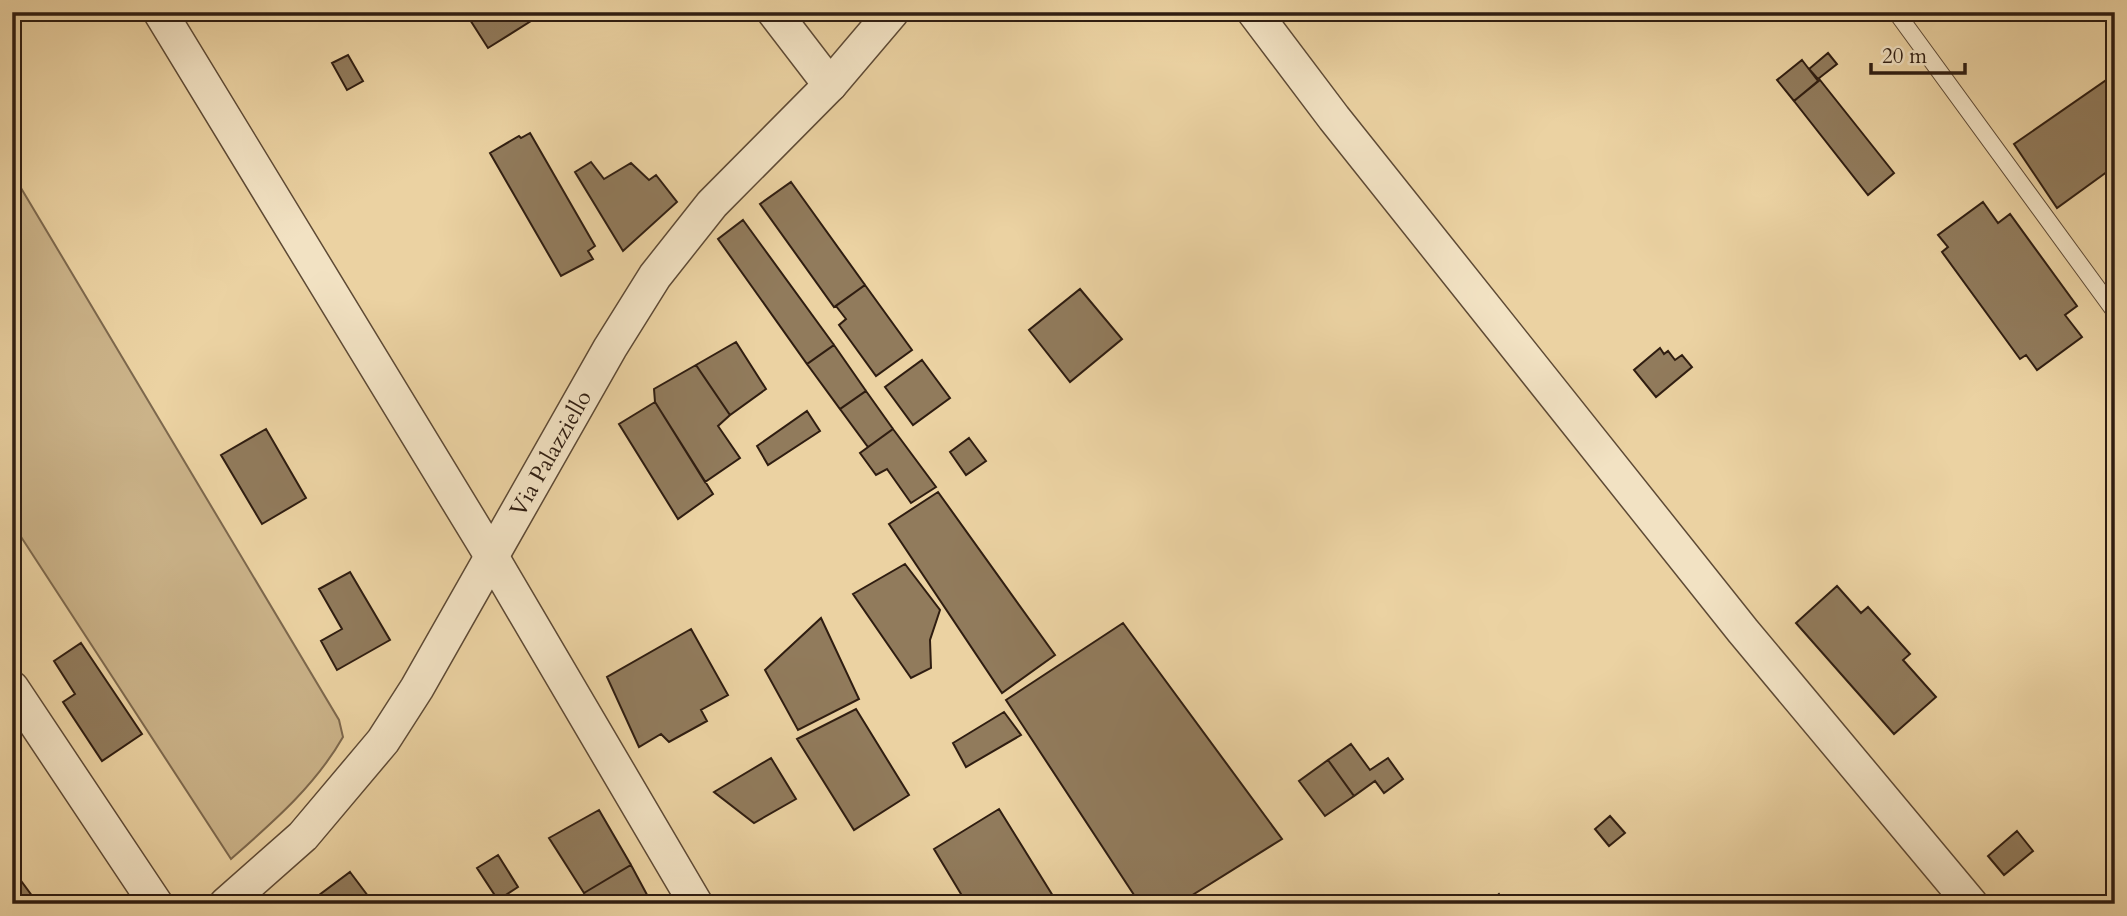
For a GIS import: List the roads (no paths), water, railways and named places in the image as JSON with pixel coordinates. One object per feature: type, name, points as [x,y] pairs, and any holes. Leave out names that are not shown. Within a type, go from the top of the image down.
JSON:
[{"type":"street","points":[[159,12],[492,557],[696,904]]},
{"type":"street","points":[[774,12],[830,85]]},
{"type":"street","name":"Via Palazziello","points":[[226,904],[303,836],[383,741],[417,688],[610,348],[654,276],[712,204],[830,85],[892,12]]},
{"type":"street","points":[[1254,12],[1334,118],[1743,631],[1971,904]]},
{"type":"street","points":[[12,688],[156,904]]},
{"type":"lane","points":[[1896,12],[2115,312]]}]
